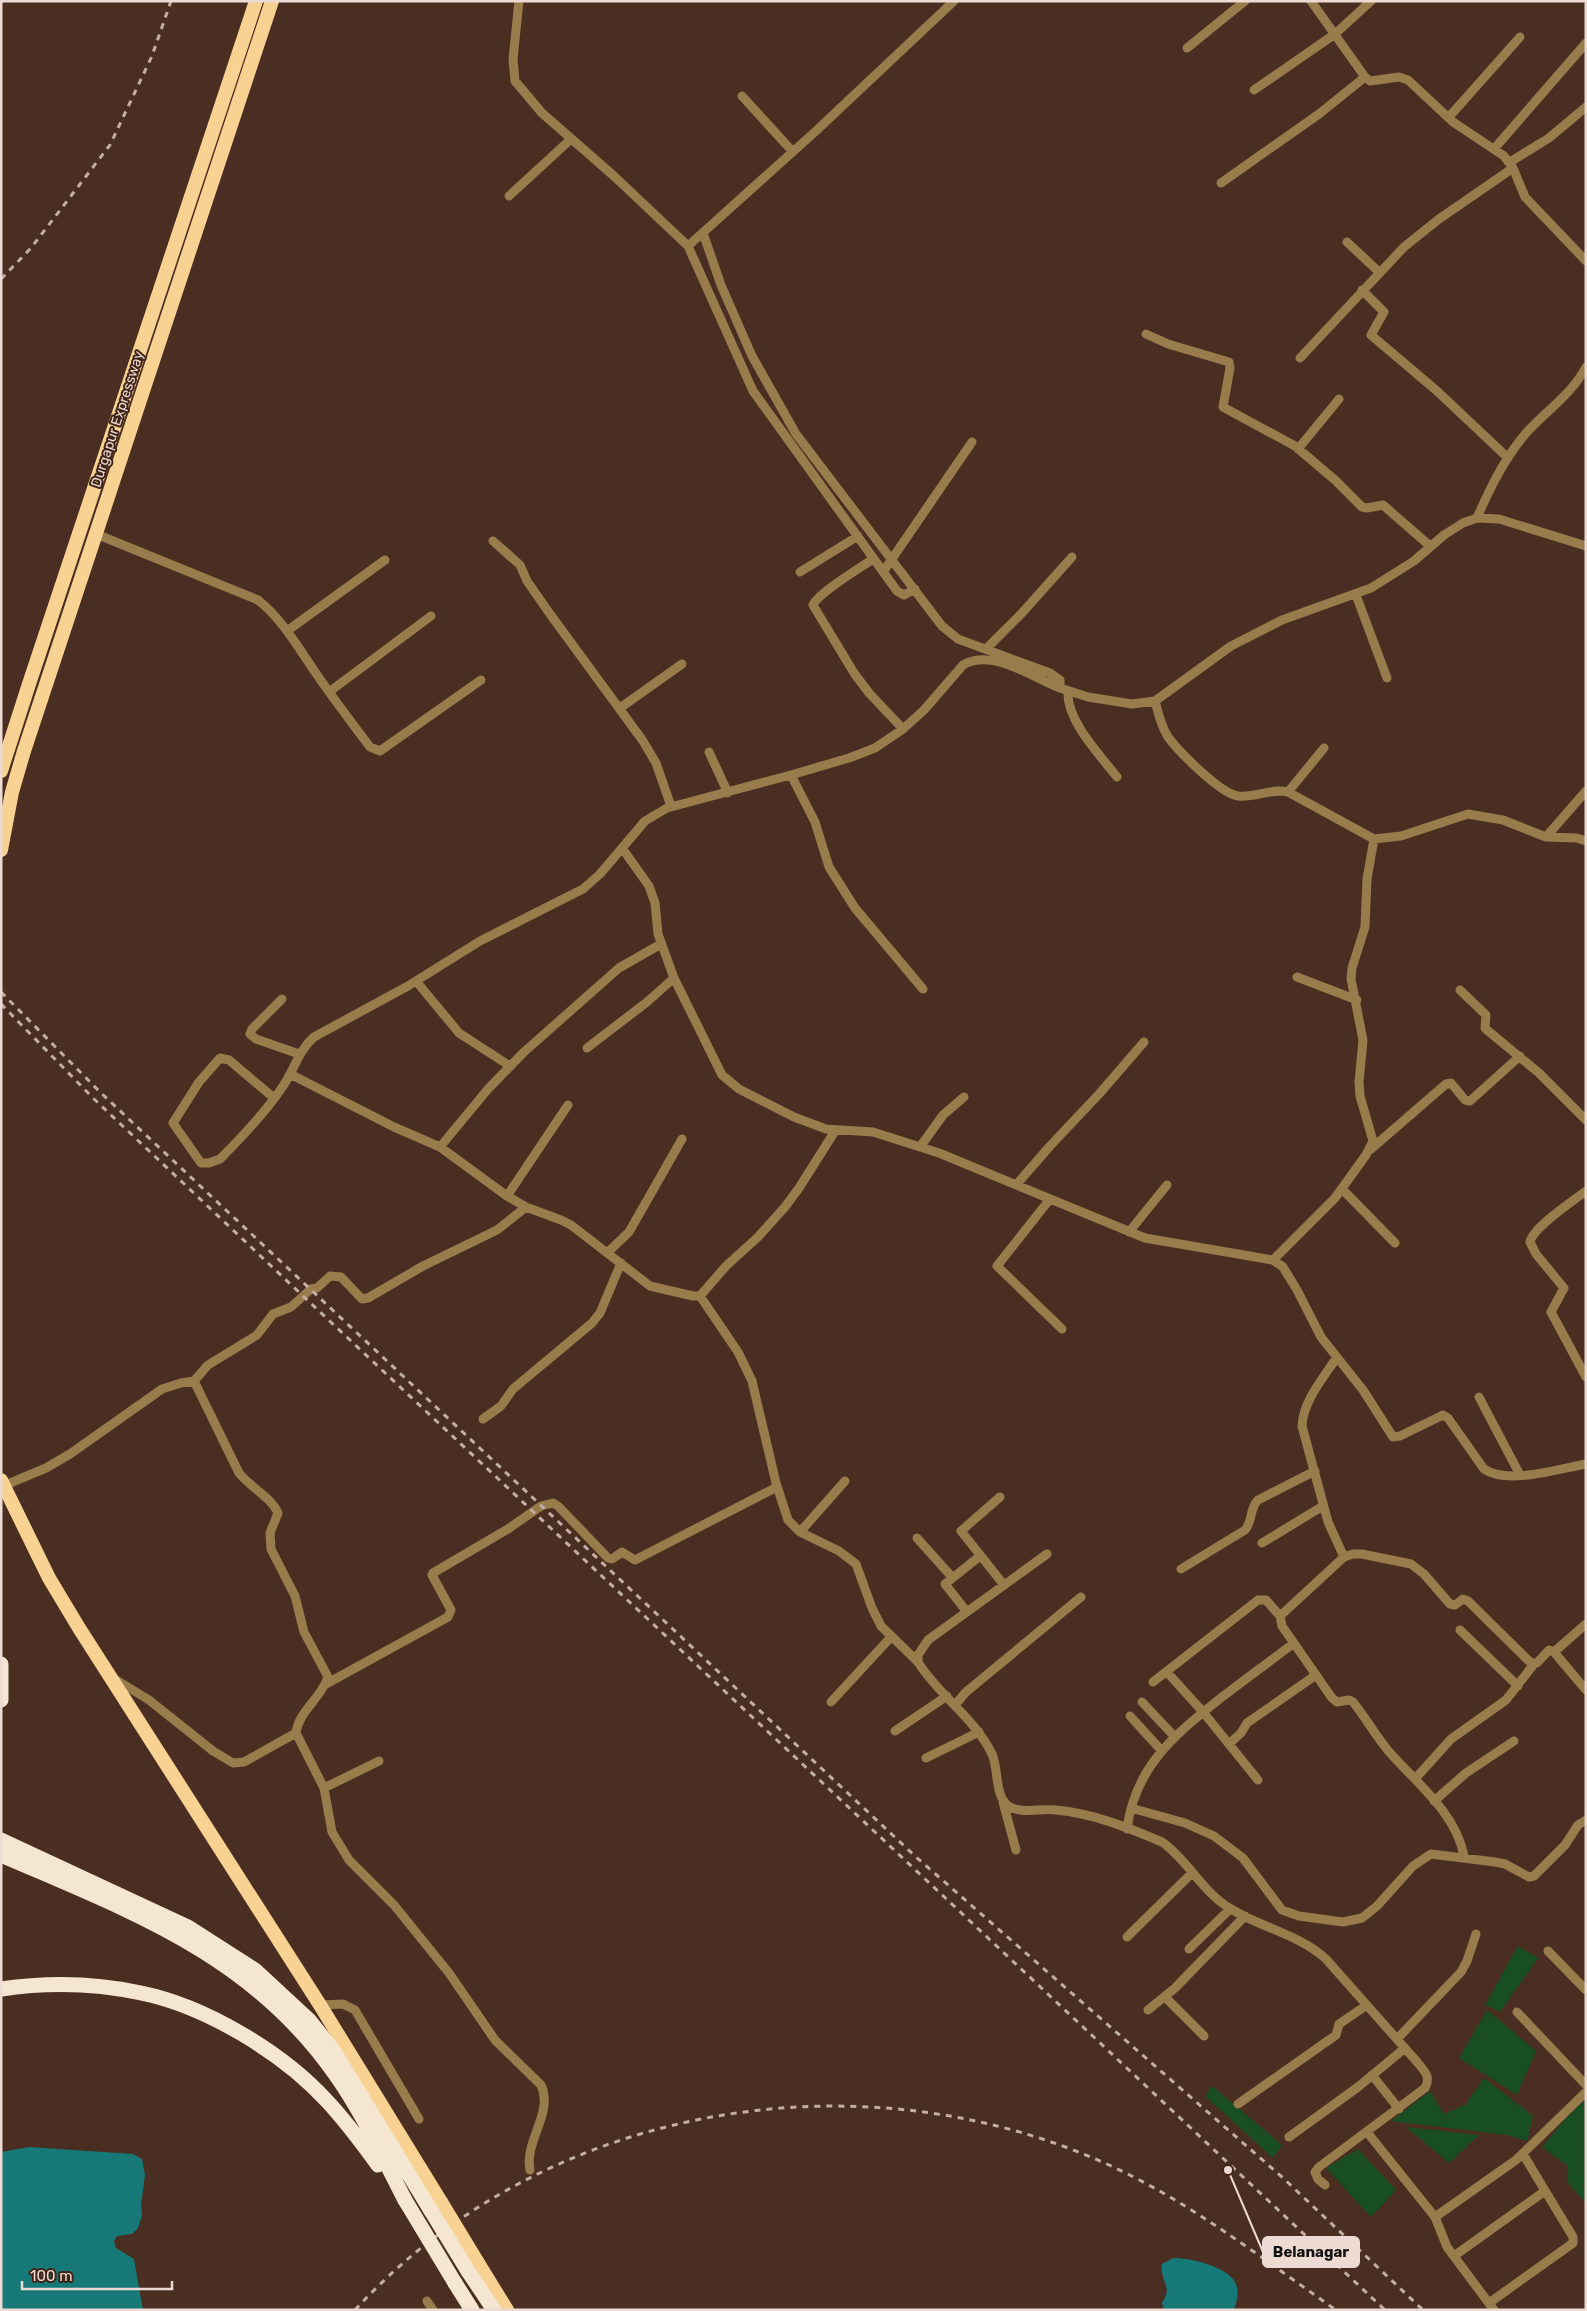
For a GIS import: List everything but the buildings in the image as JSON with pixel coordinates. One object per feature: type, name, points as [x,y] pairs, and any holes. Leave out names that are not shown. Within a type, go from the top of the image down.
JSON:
[{"type":"highway","name":"Durgapur Expressway","points":[[1,771],[28,684],[256,1]]},
{"type":"highway","name":"Durgapur Expressway","points":[[1,850],[12,792],[24,751],[272,1]]},
{"type":"highway","points":[[2,1483],[48,1578],[320,2006],[473,2267],[494,2310]]},
{"type":"highway","points":[[1,1664],[1,1700]]},
{"type":"highway","points":[[1,1840],[188,1927],[255,1970],[308,2020],[333,2050],[436,2206]]},
{"type":"highway","points":[[1,1855],[153,1923],[188,1941],[222,1962],[264,1994],[312,2044],[337,2075],[405,2200],[472,2310]]},
{"type":"highway","points":[[1,1989],[64,1984],[90,1985],[142,1993],[194,2010],[237,2032],[267,2050],[326,2099],[405,2200]]},
{"type":"highway","points":[[473,2267],[507,2310]]},
{"type":"street","points":[[519,1],[513,59],[515,81],[542,113],[571,139],[615,177],[695,240],[721,285],[752,356],[775,400],[796,434],[948,632],[958,639],[1050,673],[1060,680],[1071,712],[1088,739],[1117,777]]},
{"type":"street","points":[[695,240],[793,152],[954,1]]},
{"type":"street","points":[[1187,48],[1245,1]]},
{"type":"street","points":[[1311,1],[1365,77],[1370,81],[1399,77],[1408,80],[1448,117],[1494,149],[1512,165],[1525,197],[1586,260]]},
{"type":"street","points":[[1254,90],[1335,34],[1372,1]]},
{"type":"street","points":[[1448,117],[1520,36]]},
{"type":"street","points":[[1494,149],[1586,42]]},
{"type":"street","points":[[1221,183],[1319,114],[1365,77]]},
{"type":"street","points":[[742,96],[793,152]]},
{"type":"street","points":[[1300,358],[1404,247],[1438,219],[1549,138],[1586,107]]},
{"type":"street","points":[[509,196],[571,139]]},
{"type":"street","points":[[695,240],[753,391],[883,572],[902,595],[915,589]]},
{"type":"street","points":[[1347,242],[1379,272]]},
{"type":"street","points":[[1362,290],[1384,312],[1371,335],[1437,391],[1508,458]]},
{"type":"street","points":[[1146,334],[1168,344],[1229,362],[1230,368],[1223,407],[1298,449],[1335,480],[1362,507],[1383,505],[1430,546]]},
{"type":"street","points":[[1477,518],[1491,485],[1525,434],[1576,384],[1586,367]]},
{"type":"street","points":[[1298,449],[1339,400]]},
{"type":"street","points":[[883,572],[972,442]]},
{"type":"street","points":[[274,1098],[229,1060],[220,1058],[199,1082],[173,1122],[201,1164],[209,1163],[226,1153],[274,1098],[304,1046],[314,1037],[416,981],[480,941],[582,889],[600,874],[645,821],[671,806],[791,776],[874,748],[902,729],[924,710],[963,665],[973,659],[1000,663],[1064,690],[1088,697],[1132,704],[1155,701],[1212,658],[1238,642],[1282,620],[1356,595],[1393,576],[1430,546],[1463,523],[1477,518],[1499,519],[1586,546]]},
{"type":"street","points":[[96,534],[258,600],[267,607],[287,631],[370,747],[380,751],[480,680]]},
{"type":"street","points":[[800,572],[858,536]]},
{"type":"street","points":[[493,541],[520,564],[527,581],[620,708],[650,753],[671,806]]},
{"type":"street","points":[[986,649],[1022,613],[1072,557]]},
{"type":"street","points":[[873,559],[816,600],[813,605],[854,673],[869,693],[902,729]]},
{"type":"street","points":[[287,631],[385,560]]},
{"type":"street","points":[[1356,595],[1387,678]]},
{"type":"street","points":[[329,692],[431,616]]},
{"type":"street","points":[[620,708],[682,664]]},
{"type":"street","points":[[1155,701],[1167,736],[1192,762],[1228,792],[1239,796],[1257,796],[1277,791],[1288,792],[1374,839],[1407,835],[1468,814],[1503,820],[1546,838],[1577,838],[1586,841]]},
{"type":"street","points":[[1288,792],[1324,748]]},
{"type":"street","points":[[709,752],[728,793]]},
{"type":"street","points":[[791,776],[815,822],[829,867],[864,921],[898,956],[923,989]]},
{"type":"street","points":[[1546,838],[1586,791]]},
{"type":"street","points":[[1273,1260],[1326,1208],[1342,1189],[1370,1149],[1373,1141],[1373,1134],[1360,1096],[1359,1082],[1363,1040],[1351,979],[1352,968],[1365,927],[1367,879],[1374,839]]},
{"type":"street","points":[[622,848],[649,886],[655,903],[660,944],[674,978],[713,1058],[722,1075],[730,1083],[794,1117],[835,1131],[865,1130],[920,1147],[1017,1184],[1145,1238],[1273,1260],[1282,1267],[1297,1290],[1321,1337],[1363,1390],[1393,1437],[1400,1436],[1443,1415],[1448,1418],[1484,1469],[1498,1476],[1520,1475],[1586,1464]]},
{"type":"street","points":[[444,1141],[510,1066],[609,976],[660,944]]},
{"type":"street","points":[[1297,977],[1356,1000]]},
{"type":"street","points":[[587,1048],[647,1002],[674,978]]},
{"type":"street","points":[[416,981],[460,1032],[510,1066]]},
{"type":"street","points":[[1460,990],[1486,1015],[1485,1028],[1520,1056],[1586,1120]]},
{"type":"street","points":[[282,999],[252,1029],[250,1034],[256,1039],[394,1127],[444,1141],[510,1191],[526,1207],[562,1220],[611,1250],[621,1263],[650,1286],[679,1294],[704,1292],[785,1206],[799,1188],[835,1131]]},
{"type":"street","points":[[1017,1184],[1144,1042]]},
{"type":"street","points":[[1370,1149],[1446,1084],[1451,1083],[1465,1100],[1470,1101],[1520,1056]]},
{"type":"street","points":[[920,1147],[943,1115],[964,1097]]},
{"type":"street","points":[[510,1191],[568,1105]]},
{"type":"street","points":[[611,1250],[629,1232],[682,1139]]},
{"type":"street","points":[[1129,1232],[1167,1184]]},
{"type":"street","points":[[1342,1189],[1395,1244]]},
{"type":"street","points":[[1586,1191],[1540,1228],[1530,1242],[1536,1254],[1564,1288],[1551,1312],[1586,1377]]},
{"type":"street","points":[[1050,1199],[997,1266],[1062,1329]]},
{"type":"street","points":[[2,1483],[64,1458],[162,1389],[194,1381],[208,1365],[257,1335],[273,1314],[291,1307],[330,1276],[341,1277],[358,1296],[362,1299],[368,1298],[424,1266],[497,1230],[526,1207]]},
{"type":"street","points":[[483,1419],[501,1406],[513,1389],[592,1323],[600,1313],[621,1263]]},
{"type":"street","points":[[704,1292],[752,1381],[777,1487],[788,1520],[839,1550],[856,1564],[876,1617],[891,1637],[919,1654],[947,1696],[957,1702],[979,1732],[993,1755],[1016,1850]]},
{"type":"street","points":[[1337,1357],[1314,1392],[1303,1419],[1303,1433],[1332,1535],[1344,1557]]},
{"type":"street","points":[[194,1381],[239,1473],[246,1482],[275,1507],[278,1513],[270,1533],[271,1549],[295,1596],[304,1632],[326,1670],[328,1677],[326,1684],[297,1723],[296,1733],[324,1788],[332,1832],[350,1860],[394,1905],[449,1973],[495,2040],[541,2084],[545,2092],[545,2102],[530,2153],[530,2170]]},
{"type":"street","points":[[1479,1397],[1520,1475]]},
{"type":"street","points":[[1181,1569],[1245,1530],[1250,1522],[1252,1508],[1258,1500],[1315,1471]]},
{"type":"street","points":[[803,1529],[845,1482]]},
{"type":"street","points":[[326,1684],[448,1617],[451,1610],[432,1575],[433,1573],[508,1529],[541,1506],[553,1503],[558,1506],[608,1558],[612,1559],[622,1552],[635,1560],[777,1487]]},
{"type":"street","points":[[1000,1497],[961,1531],[1004,1585]]},
{"type":"street","points":[[1262,1543],[1323,1506]]},
{"type":"street","points":[[917,1538],[952,1577]]},
{"type":"street","points":[[919,1654],[928,1640],[1047,1554]]},
{"type":"street","points":[[1280,1616],[1344,1557],[1362,1554],[1411,1564],[1428,1578],[1450,1604],[1455,1605],[1463,1599],[1468,1601],[1534,1664]]},
{"type":"street","points":[[967,1612],[945,1584],[980,1556]]},
{"type":"street","points":[[957,1702],[966,1692],[1081,1597]]},
{"type":"street","points":[[1153,1682],[1258,1600],[1266,1600],[1280,1616],[1282,1626],[1336,1702],[1349,1700],[1353,1702],[1392,1755],[1434,1801],[1457,1833],[1464,1856]]},
{"type":"street","points":[[1554,1652],[1586,1624]]},
{"type":"street","points":[[1460,1630],[1518,1686]]},
{"type":"street","points":[[831,1702],[891,1637]]},
{"type":"street","points":[[1129,1820],[1136,1791],[1161,1750],[1174,1736],[1294,1643]]},
{"type":"street","points":[[1413,1776],[1451,1739],[1499,1706],[1518,1686],[1534,1664],[1549,1650],[1554,1652],[1586,1690]]},
{"type":"street","points":[[1166,1672],[1203,1712],[1258,1780]]},
{"type":"street","points":[[1229,1744],[1241,1733],[1247,1723],[1316,1675]]},
{"type":"street","points":[[112,1678],[149,1700],[213,1752],[233,1763],[244,1762],[296,1733]]},
{"type":"street","points":[[895,1731],[947,1696]]},
{"type":"street","points":[[1142,1702],[1174,1736]]},
{"type":"street","points":[[1130,1716],[1161,1750]]},
{"type":"street","points":[[926,1758],[979,1732]]},
{"type":"street","points":[[1434,1801],[1466,1773],[1514,1741]]},
{"type":"street","points":[[324,1788],[380,1761]]},
{"type":"street","points":[[1003,1801],[1010,1807],[1018,1809],[1056,1810],[1083,1815],[1192,1825],[1214,1836],[1243,1858],[1282,1910],[1299,1916],[1343,1922],[1362,1918],[1377,1906],[1422,1858],[1431,1854],[1464,1856],[1500,1863],[1529,1877],[1534,1876],[1554,1859],[1578,1824],[1586,1820]]},
{"type":"street","points":[[1129,1820],[1172,1848],[1192,1873],[1230,1908],[1313,1948],[1326,1959],[1427,2075],[1428,2082],[1425,2088],[1319,2166],[1315,2172],[1318,2179],[1325,2185]]},
{"type":"street","points":[[1127,1937],[1192,1873]]},
{"type":"street","points":[[1189,1949],[1230,1908]]},
{"type":"street","points":[[1148,2010],[1165,1997],[1245,1916]]},
{"type":"street","points":[[1397,2039],[1461,1972],[1467,1961],[1476,1934]]},
{"type":"street","points":[[1548,1951],[1586,1990]]},
{"type":"street","points":[[1165,1997],[1204,2036]]},
{"type":"street","points":[[320,2006],[343,2004],[355,2010],[419,2119]]},
{"type":"street","points":[[1238,2104],[1336,2035],[1339,2024],[1367,2006]]},
{"type":"street","points":[[1517,2012],[1586,2085]]},
{"type":"street","points":[[1289,2137],[1405,2048]]},
{"type":"street","points":[[1372,2075],[1398,2109]]},
{"type":"street","points":[[1435,2217],[1523,2154],[1586,2092]]},
{"type":"street","points":[[1367,2132],[1435,2217],[1444,2239],[1454,2256],[1491,2306],[1573,2243],[1573,2237],[1523,2154]]},
{"type":"street","points":[[1454,2256],[1545,2191]]},
{"type":"street","points":[[428,2301],[433,2310]]},
{"type":"green space","points":[[1518,1946],[1538,1958],[1500,2012],[1485,2005]]},
{"type":"green space","points":[[1487,2010],[1536,2051],[1517,2095],[1459,2058]]},
{"type":"green space","points":[[1484,2078],[1533,2116],[1527,2141],[1507,2135],[1391,2121],[1430,2091],[1444,2114],[1465,2105]]},
{"type":"green space","points":[[1212,2086],[1282,2145],[1273,2158],[1205,2096]]},
{"type":"green space","points":[[1585,2100],[1586,2203],[1568,2183],[1568,2166],[1542,2147],[1565,2119]]},
{"type":"green space","points":[[1406,2127],[1479,2135],[1449,2163]]},
{"type":"green space","points":[[1358,2149],[1396,2190],[1371,2217],[1326,2168]]},
{"type":"water","points":[[29,2147],[133,2154],[142,2159],[145,2175],[141,2205],[142,2215],[138,2228],[132,2234],[117,2236],[114,2241],[116,2248],[134,2259],[143,2310],[1,2310],[1,2152]]},
{"type":"water","points":[[1173,2258],[1207,2264],[1216,2267],[1230,2276],[1235,2282],[1238,2292],[1234,2309],[1168,2310],[1163,2308],[1162,2302],[1167,2292],[1162,2275],[1162,2264]]},
{"type":"railway","points":[[1,279],[31,248],[110,145],[152,56],[171,1]]},
{"type":"railway","points":[[1,992],[100,1092],[916,1857],[1282,2177],[1423,2310]]},
{"type":"railway","points":[[1,1004],[94,1099],[1385,2310]]},
{"type":"railway","points":[[355,2310],[430,2241],[515,2186],[607,2145],[704,2118],[804,2107],[905,2110],[1004,2128],[1100,2161],[1162,2192],[1192,2210],[1336,2310]]},
{"type":"place","name":"Belanagar","points":[[1228,2170]]}]
